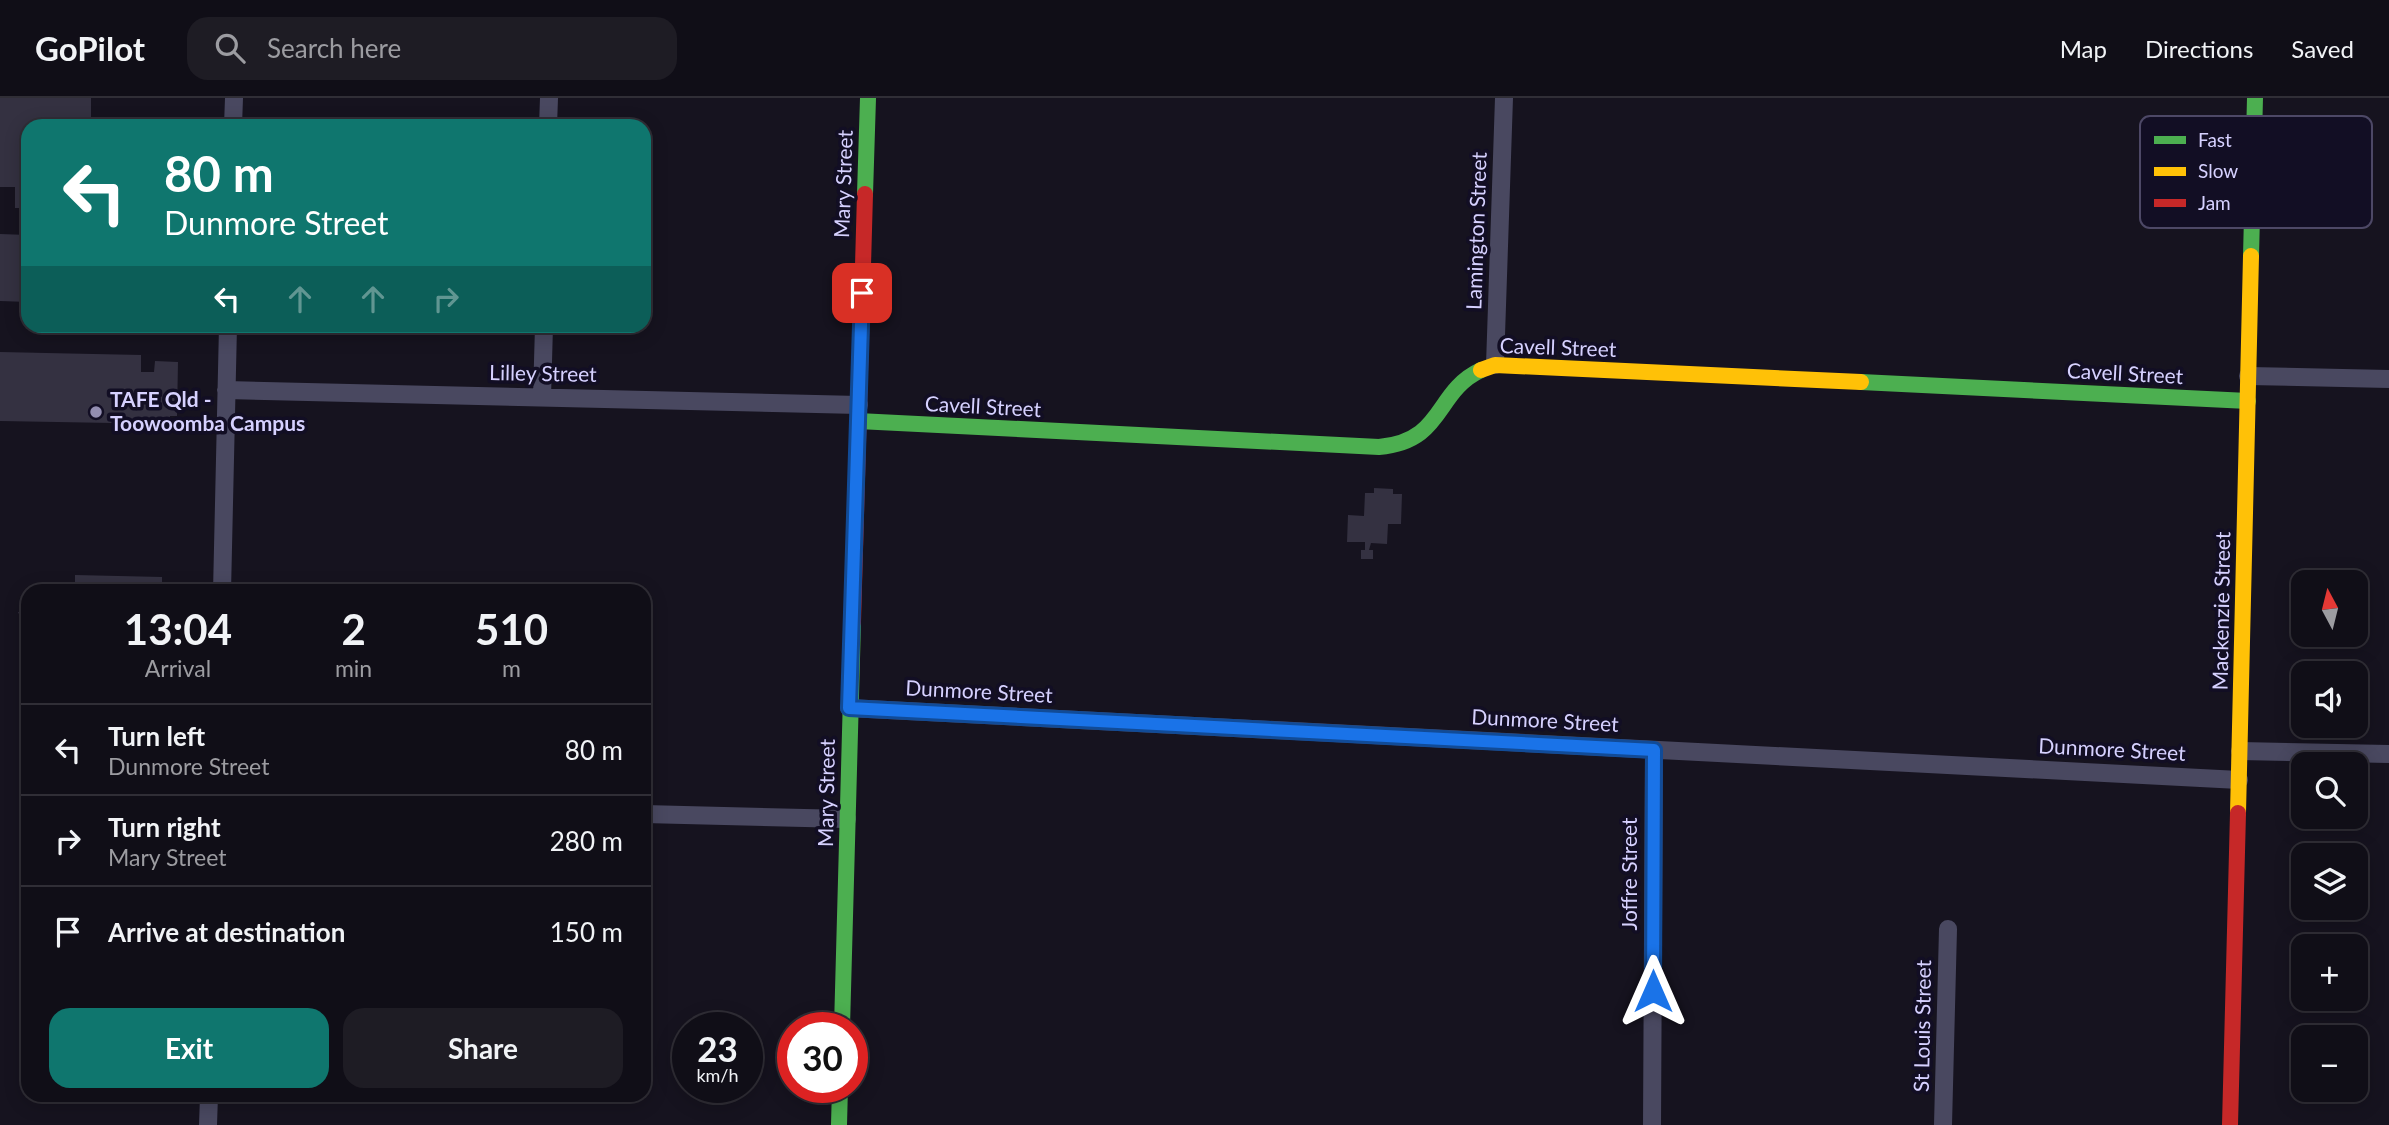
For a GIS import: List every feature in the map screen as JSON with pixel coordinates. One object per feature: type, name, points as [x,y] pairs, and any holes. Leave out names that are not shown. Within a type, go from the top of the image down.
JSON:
[{"type":"street","points":[[233,119],[234,98]]},
{"type":"street","points":[[548,119],[549,98]]},
{"type":"street","name":"Mary Street","points":[[842,1012],[867,98]]},
{"type":"street","name":"Lamington Street","points":[[1495,365],[1504,98]]},
{"type":"street","name":"Mackenzie Street","points":[[2255,98],[2255,116]]},
{"type":"street","name":"Mackenzie Street","points":[[2231,1125],[2252,228]]},
{"type":"street","points":[[222,584],[228,333]]},
{"type":"street","points":[[542,397],[544,333]]},
{"type":"street","name":"Cavell Street","points":[[858,413],[1374,447],[1396,445],[1415,438],[1427,427],[1462,379],[1476,370],[1495,365],[2248,401]]},
{"type":"street","points":[[2248,376],[2389,379]]},
{"type":"street","name":"Lilley Street","points":[[226,390],[542,397],[858,413]]},
{"type":"street","name":"Dunmore Street","points":[[849,708],[2239,780]]},
{"type":"street","name":"Joffre Street","points":[[1652,1125],[1654,750]]},
{"type":"street","points":[[2240,751],[2389,754]]},
{"type":"street","points":[[651,814],[848,819]]},
{"type":"street","name":"St Louis Street","points":[[1943,1125],[1948,929]]},
{"type":"street","points":[[208,1125],[209,1102]]},
{"type":"street","points":[[839,1125],[840,1103]]},
{"type":"building","points":[[0,98],[91,98],[91,119],[21,119],[21,208],[15,208],[15,187],[0,187]]},
{"type":"building","points":[[0,234],[21,235],[21,302],[0,301]]},
{"type":"building","points":[[0,352],[141,355],[141,372],[154,372],[155,361],[178,362],[177,416],[170,416],[169,424],[0,421]]},
{"type":"building","points":[[1374,488],[1393,489],[1393,494],[1402,494],[1401,524],[1388,524],[1387,544],[1371,543],[1369,550],[1373,550],[1373,559],[1361,559],[1365,542],[1347,542],[1348,515],[1364,516],[1365,493],[1374,493]]},
{"type":"building","points":[[75,575],[162,577],[162,584],[75,584]]},
{"type":"traffic: fast","points":[[865,194],[868,98]]},
{"type":"traffic: fast","points":[[2255,98],[2255,116]]},
{"type":"traffic: fast","points":[[2251,256],[2252,228]]},
{"type":"traffic: fast","points":[[858,421],[1379,447],[1400,443],[1416,436],[1428,426],[1455,390],[1481,370]]},
{"type":"traffic: fast","points":[[1861,382],[2248,401]]},
{"type":"traffic: fast","points":[[842,1012],[853,622]]},
{"type":"traffic: fast","points":[[839,1125],[840,1103]]},
{"type":"traffic: slow","points":[[2238,813],[2251,256]]},
{"type":"traffic: slow","points":[[1481,370],[1495,365],[1861,382]]},
{"type":"traffic: jam","points":[[853,622],[865,194]]},
{"type":"traffic: jam","points":[[2230,1125],[2238,813]]},
{"type":"place","name":"TAFE Qld - Toowoomba Campus","points":[[96,412]]},
{"type":"route","points":[[862,293],[849,708],[1654,750],[1653,991]]}]
